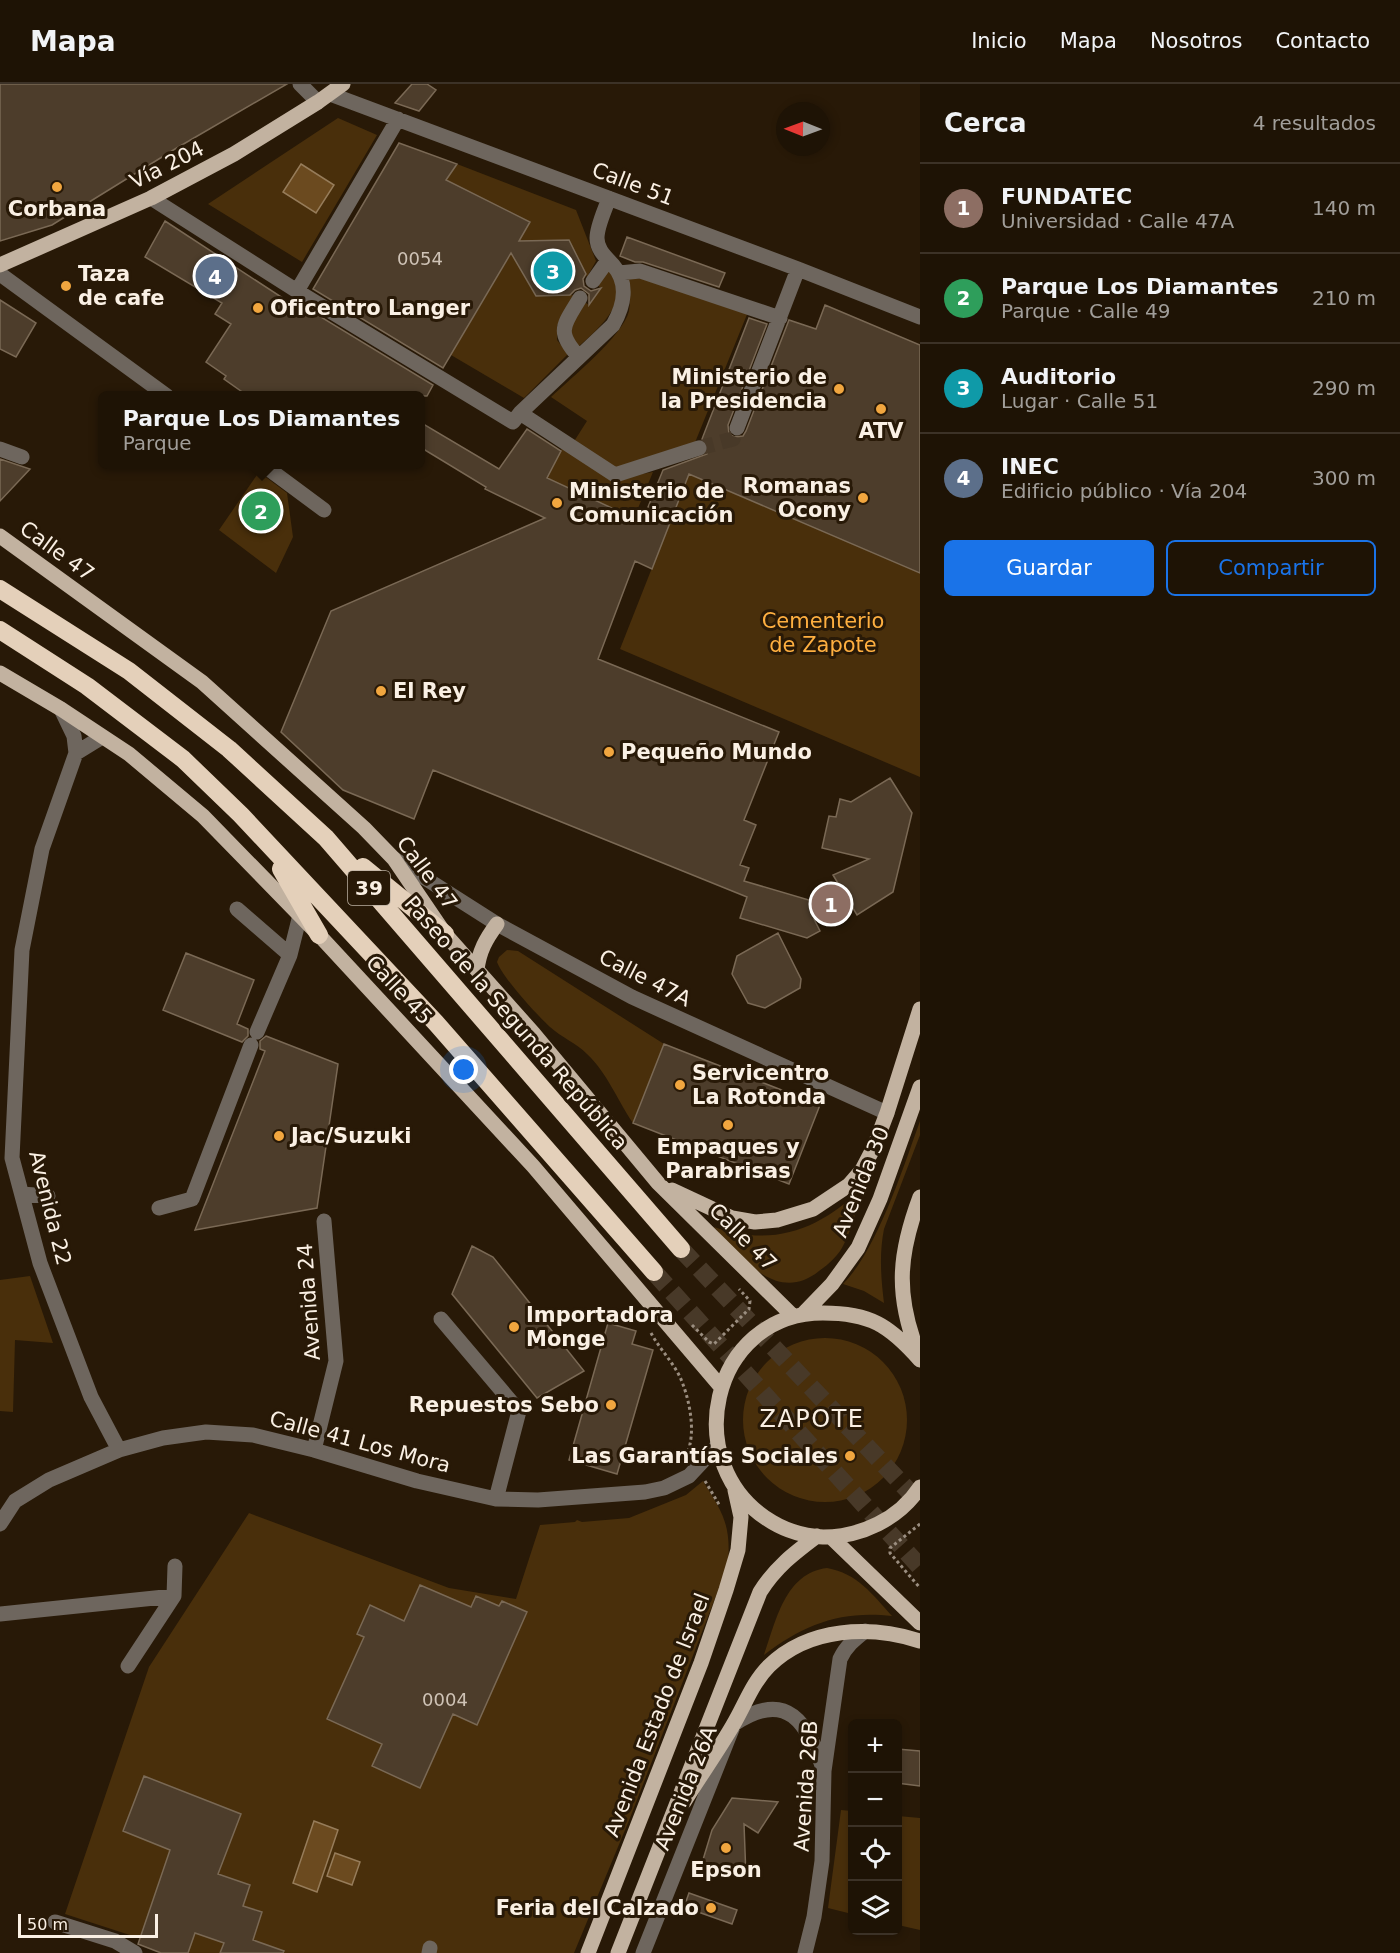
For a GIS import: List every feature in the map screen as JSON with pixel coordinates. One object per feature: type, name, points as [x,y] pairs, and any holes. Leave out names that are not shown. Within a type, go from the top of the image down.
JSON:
[{"type":"highway","name":"Paseo de la Segunda República","points":[[0,589],[129,671],[229,750],[326,838],[681,1249]]},
{"type":"highway","name":"39","points":[[0,630],[87,686],[183,759],[241,815],[436,1023],[654,1272]]},
{"type":"highway","points":[[326,838],[446,934]]},
{"type":"highway","points":[[265,841],[319,935]]},
{"type":"main road","name":"Vía 204","points":[[0,266],[151,198],[234,154],[343,84]]},
{"type":"main road","name":"Calle 47","points":[[0,536],[202,682],[277,748],[394,859],[446,934],[534,1034],[658,1183],[798,1314]]},
{"type":"main road","name":"Calle 45","points":[[0,673],[61,709],[129,754],[203,816],[319,935],[533,1166],[721,1387]]},
{"type":"main road","points":[[477,970],[478,955],[497,924]]},
{"type":"main road","points":[[658,1183],[732,1218],[755,1222],[797,1215],[813,1209],[832,1197],[849,1185],[862,1170],[874,1147],[920,1009]]},
{"type":"main road","name":"Avenida 30","points":[[798,1314],[832,1284],[858,1248],[880,1199],[920,1087]]},
{"type":"main road","points":[[920,1197],[905,1244],[902,1275],[910,1332],[920,1359]]},
{"type":"main road","points":[[920,1359],[901,1338],[877,1322],[849,1313],[798,1314],[774,1324],[749,1343],[730,1368],[721,1387],[716,1406],[715,1426],[717,1446],[723,1467],[734,1487],[761,1515],[788,1529],[824,1537],[851,1534],[871,1528],[889,1518],[905,1505],[920,1487]]},
{"type":"main road","name":"Avenida Estado de Israel","points":[[588,1953],[701,1663],[726,1590],[738,1550],[741,1517],[734,1487]]},
{"type":"main road","points":[[824,1537],[920,1623]]},
{"type":"main road","points":[[618,1953],[760,1592],[772,1573],[788,1558],[824,1537]]},
{"type":"main road","points":[[664,1832],[734,1724],[755,1683],[770,1665],[790,1651],[833,1633],[887,1632],[920,1641]]},
{"type":"street","points":[[300,84],[324,98]]},
{"type":"street","name":"Calle 51","points":[[324,98],[398,119],[920,317]]},
{"type":"street","points":[[297,291],[398,119]]},
{"type":"street","points":[[151,198],[297,291],[513,422],[613,325],[619,315],[624,298],[619,273],[599,248],[597,237],[609,198]]},
{"type":"street","points":[[593,281],[608,260]]},
{"type":"street","points":[[737,428],[798,269]]},
{"type":"street","points":[[619,273],[640,271],[780,318]]},
{"type":"street","points":[[0,274],[160,391]]},
{"type":"street","points":[[579,357],[567,344],[564,332],[565,324],[580,298]]},
{"type":"street","points":[[520,413],[615,475],[699,448]]},
{"type":"street","points":[[0,449],[22,457]]},
{"type":"street","points":[[268,469],[324,510]]},
{"type":"street","points":[[61,709],[74,736],[76,753],[102,737]]},
{"type":"street","name":"Avenida 22","points":[[76,753],[42,849],[22,951],[6,1157],[22,1194],[40,1263],[91,1397],[118,1450]]},
{"type":"street","name":"Calle 47A","points":[[394,859],[497,924],[632,997],[887,1113]]},
{"type":"street","points":[[237,909],[290,955]]},
{"type":"street","points":[[159,1208],[192,1199],[254,1039],[290,955],[300,915]]},
{"type":"street","points":[[22,1194],[48,1196]]},
{"type":"street","name":"Avenida 24","points":[[314,1450],[336,1361],[324,1221]]},
{"type":"street","points":[[441,1319],[519,1411],[496,1499]]},
{"type":"street","name":"Calle 41 Los Mora","points":[[0,1524],[15,1501],[49,1480],[118,1450],[163,1438],[206,1432],[253,1435],[314,1450],[417,1481],[496,1499],[538,1500],[645,1492],[664,1488],[689,1476],[717,1446]]},
{"type":"street","points":[[128,1666],[174,1596],[175,1566]]},
{"type":"street","points":[[0,1614],[174,1596]]},
{"type":"street","name":"Avenida 26B","points":[[806,1953],[822,1861],[824,1771],[840,1659],[850,1643],[865,1631]]},
{"type":"street","name":"Avenida 26A","points":[[643,1953],[734,1724],[758,1711],[772,1709],[791,1713],[805,1728],[813,1742],[824,1771]]},
{"type":"street","points":[[55,1922],[115,1941],[135,1953]]},
{"type":"path","points":[[920,1524],[890,1548],[890,1553],[920,1588]]},
{"type":"green space","points":[[338,118],[377,135],[302,262],[208,204]]},
{"type":"green space","points":[[457,164],[576,210],[596,261],[587,277],[569,241],[518,265],[536,296],[575,295],[557,326],[557,340],[568,354],[524,398],[451,355],[530,222],[446,180]]},
{"type":"green space","points":[[607,268],[615,280],[616,302],[603,323],[576,349],[568,331],[583,301],[589,305],[601,288],[596,284]]},
{"type":"green space","points":[[628,278],[659,280],[748,312],[694,445],[616,470],[573,443],[587,421],[551,397],[607,344],[625,321],[630,307]]},
{"type":"green space","points":[[562,448],[615,479],[653,472],[634,518],[547,478]]},
{"type":"green space","points":[[259,472],[287,493],[293,537],[276,573],[219,530]]},
{"type":"green space","name":"Cementerio de Zapote","points":[[689,474],[920,573],[920,777],[620,649]]},
{"type":"green space","points":[[507,950],[518,951],[664,1044],[633,1123],[594,1062],[583,1050],[550,1027],[500,969],[497,962]]},
{"type":"green space","points":[[920,1121],[920,1135],[884,1229],[881,1266],[884,1303],[864,1291],[843,1284],[867,1251],[878,1230]]},
{"type":"green space","points":[[863,1187],[852,1224],[837,1256],[819,1271],[803,1280],[789,1283],[774,1280],[760,1273],[735,1251],[714,1227],[756,1236],[795,1231],[830,1214]]},
{"type":"green space","points":[[30,1276],[53,1343],[15,1340],[13,1412],[0,1411],[0,1280]]},
{"type":"green space","points":[[825,1338],[856,1345],[883,1362],[900,1389],[907,1420],[900,1451],[883,1478],[856,1495],[825,1502],[794,1495],[767,1478],[750,1451],[743,1420],[750,1389],[767,1362],[794,1345]]},
{"type":"green space","points":[[703,1481],[725,1521],[729,1551],[728,1565],[630,1818],[574,1953],[161,1953],[139,1938],[65,1914],[149,1667],[249,1513],[449,1588],[516,1599],[540,1525],[577,1520],[582,1522],[629,1518],[686,1495]]},
{"type":"green space","points":[[827,1568],[856,1580],[892,1616],[857,1615],[824,1622],[794,1635],[764,1655],[778,1614],[792,1589],[801,1579]]},
{"type":"green space","points":[[841,1810],[848,1811],[848,1913],[828,1908]]},
{"type":"green space","points":[[902,1816],[920,1818],[920,1930],[902,1926]]},
{"type":"shaded area","points":[[301,164],[334,185],[316,213],[283,192]]},
{"type":"shaded area","points":[[314,1821],[338,1830],[317,1892],[293,1883]]},
{"type":"shaded area","points":[[335,1853],[360,1862],[352,1885],[327,1876]]},
{"type":"building","name":"Corbana","points":[[0,84],[287,84],[175,149],[52,225],[0,241]]},
{"type":"building","points":[[412,84],[427,84],[436,90],[419,111],[395,103]]},
{"type":"building","points":[[399,143],[457,164],[446,180],[530,222],[519,241],[569,240],[586,274],[583,279],[584,286],[591,291],[601,288],[589,305],[589,294],[581,288],[570,295],[536,296],[511,253],[443,368],[313,289]]},
{"type":"building","name":"Oficentro Langer","points":[[165,221],[301,310],[303,306],[433,385],[427,396],[425,396],[425,391],[241,391],[224,379],[226,376],[206,362],[231,324],[215,314],[222,303],[145,257]]},
{"type":"building","points":[[627,237],[725,273],[719,287],[620,256]]},
{"type":"building","points":[[0,300],[36,323],[16,357],[0,349]]},
{"type":"building","points":[[825,305],[920,345],[920,573],[689,474],[652,569],[635,561],[598,659],[779,732],[744,820],[756,825],[740,865],[749,868],[744,881],[819,903],[814,919],[820,931],[807,938],[740,918],[747,897],[433,770],[414,819],[343,790],[281,732],[331,611],[545,518],[485,489],[486,487],[425,450],[425,425],[499,469],[527,429],[561,451],[547,478],[642,522],[663,470],[707,454],[708,446],[702,439],[749,318],[767,324],[728,425],[729,434],[734,437],[743,436],[746,431],[789,320],[816,329]]},
{"type":"building","points":[[0,459],[30,469],[0,501]]},
{"type":"building","points":[[890,778],[912,813],[893,892],[857,915],[833,875],[869,859],[822,848],[829,816],[836,817],[840,799],[851,802]]},
{"type":"building","points":[[778,933],[801,979],[800,988],[765,1008],[748,1003],[732,974],[737,956]]},
{"type":"building","points":[[186,953],[254,980],[237,1024],[248,1029],[248,1036],[242,1042],[163,1010]]},
{"type":"building","name":"Jac/Suzuki","points":[[266,1036],[338,1064],[317,1208],[195,1230],[265,1051],[260,1049],[260,1041]]},
{"type":"building","points":[[664,1044],[820,1105],[789,1184],[633,1123]]},
{"type":"building","name":"Importadora Monge","points":[[472,1246],[493,1257],[584,1371],[537,1398],[452,1294]]},
{"type":"building","name":"Repuestos Sebo","points":[[608,1323],[636,1331],[632,1344],[653,1350],[617,1474],[569,1460]]},
{"type":"building","points":[[420,1585],[471,1607],[476,1596],[499,1606],[502,1601],[527,1612],[477,1725],[453,1714],[420,1788],[372,1766],[382,1744],[327,1719],[364,1637],[357,1634],[370,1605],[404,1621]]},
{"type":"building","points":[[902,1749],[920,1751],[920,1786],[902,1784]]},
{"type":"building","points":[[144,1776],[241,1814],[218,1874],[250,1885],[243,1906],[262,1912],[253,1940],[284,1951],[283,1953],[220,1953],[224,1943],[195,1933],[188,1953],[161,1953],[138,1944],[170,1850],[123,1831]]},
{"type":"building","name":"Epson","points":[[732,1798],[778,1802],[758,1833],[744,1824],[746,1877],[702,1863],[712,1830]]},
{"type":"building","name":"Feria del Calzado","points":[[689,1893],[737,1910],[732,1924],[684,1907]]},
{"type":"tunnel","points":[[699,448],[733,439],[737,428]]},
{"type":"tunnel","points":[[681,1249],[920,1503]]},
{"type":"tunnel","points":[[654,1272],[920,1567]]},
{"type":"place","name":"Corbana","points":[[57,187]]},
{"type":"place","name":"Auditorio","points":[[553,271]]},
{"type":"place","name":"INEC","points":[[215,276]]},
{"type":"place","name":"Taza de cafe","points":[[66,286]]},
{"type":"place","name":"Oficentro Langer","points":[[258,308]]},
{"type":"place","name":"Ministerio de la Presidencia","points":[[839,389]]},
{"type":"place","name":"ATV","points":[[881,409]]},
{"type":"place","name":"Romanas Ocony","points":[[863,498]]},
{"type":"place","name":"Ministerio de Comunicación","points":[[557,503]]},
{"type":"place","name":"Parque Los Diamantes","points":[[261,511]]},
{"type":"place","name":"El Rey","points":[[381,691]]},
{"type":"place","name":"Pequeño Mundo","points":[[609,752]]},
{"type":"place","name":"FUNDATEC","points":[[831,904]]},
{"type":"place","name":"Servicentro La Rotonda","points":[[680,1085]]},
{"type":"place","name":"Empaques y Parabrisas","points":[[728,1125]]},
{"type":"place","name":"Jac/Suzuki","points":[[279,1136]]},
{"type":"place","name":"Importadora Monge","points":[[514,1327]]},
{"type":"place","name":"Repuestos Sebo","points":[[611,1405]]},
{"type":"place","name":"Las Garantías Sociales","points":[[850,1456]]},
{"type":"place","name":"Epson","points":[[726,1848]]},
{"type":"place","name":"Feria del Calzado","points":[[711,1908]]},
{"type":"district","name":"ZAPOTE","points":[[812,1419]]}]
